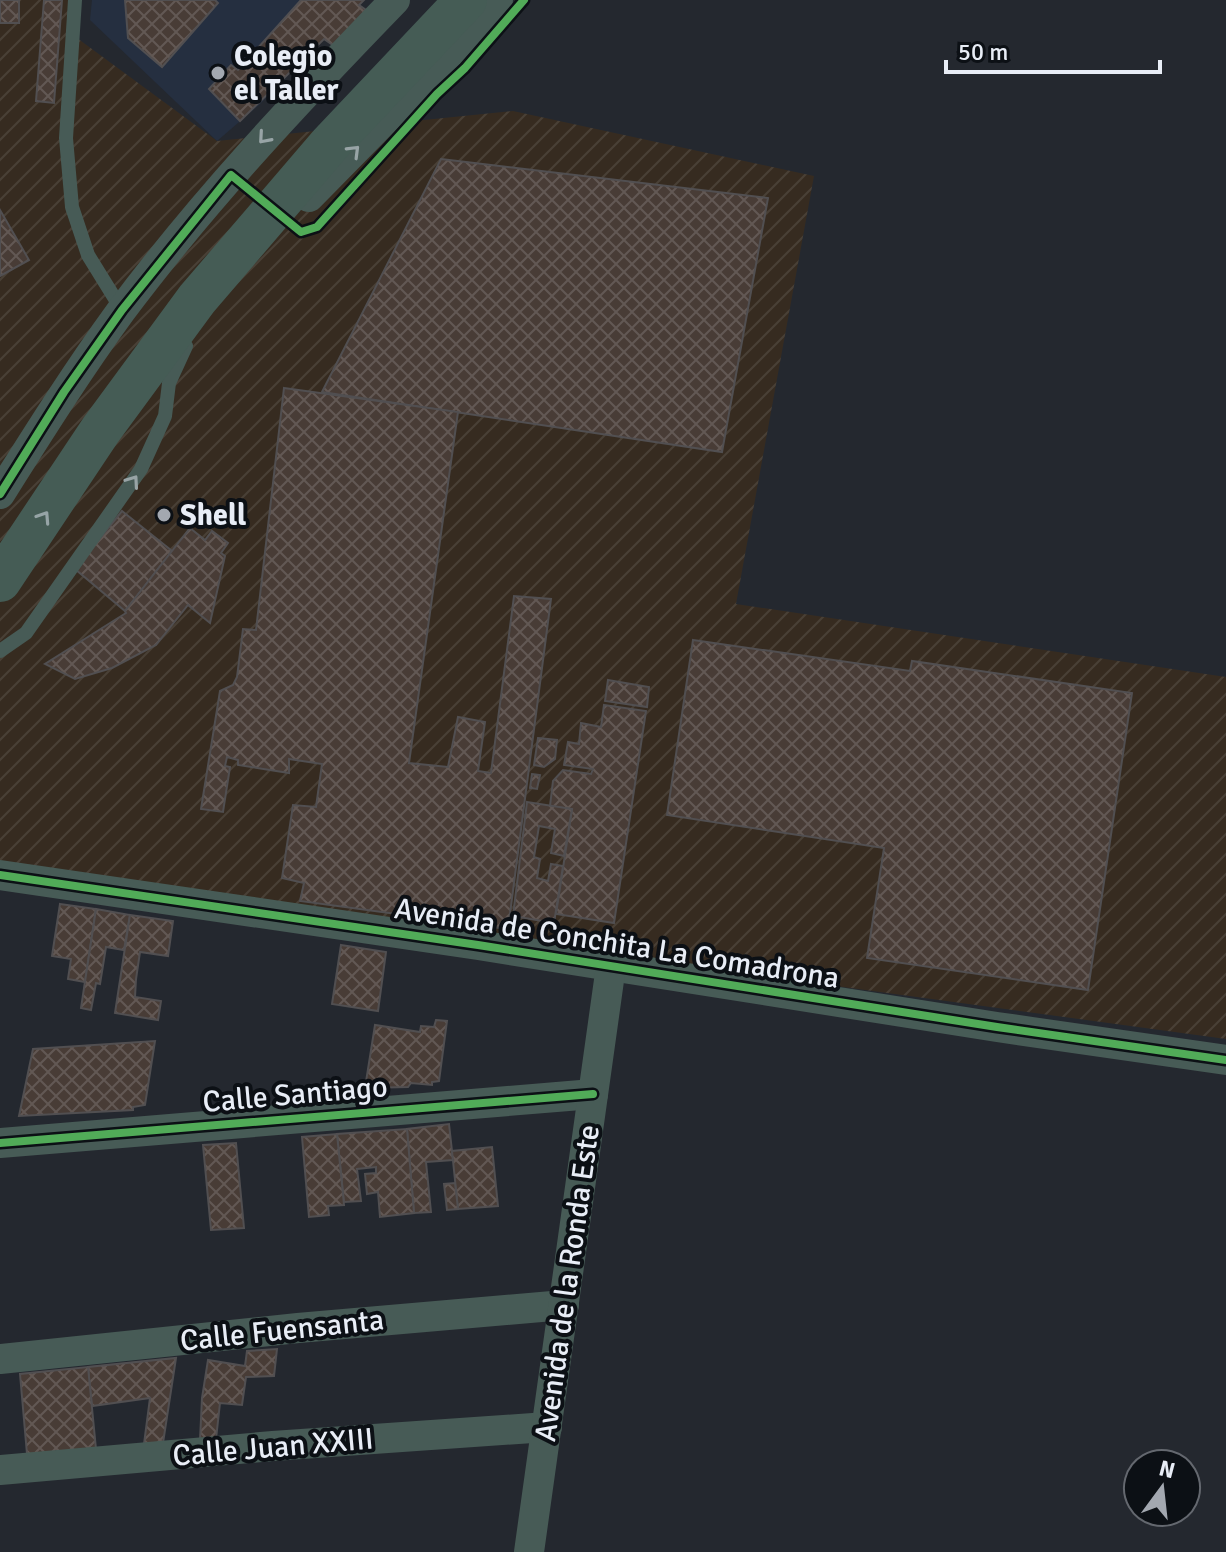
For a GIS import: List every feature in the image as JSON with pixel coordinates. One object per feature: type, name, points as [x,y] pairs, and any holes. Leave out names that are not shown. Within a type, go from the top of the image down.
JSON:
[{"type":"main road","points":[[0,532],[92,393],[176,281],[308,126],[429,0]]},
{"type":"main road","points":[[0,581],[146,366],[197,299],[329,145],[466,0]]},
{"type":"street","points":[[0,494],[64,392],[122,310],[231,175],[290,108],[395,0]]},
{"type":"street","points":[[146,366],[186,346],[316,189],[436,68],[498,0]]},
{"type":"street","name":"Avenida de Conchita La Comadrona","points":[[0,875],[1226,1060]]},
{"type":"street","name":"Avenida de la Ronda Este","points":[[529,1552],[611,966]]},
{"type":"street","name":"Calle Santiago","points":[[0,1143],[593,1094]]},
{"type":"street","name":"Calle Fuensanta","points":[[0,1359],[298,1328],[564,1305]]},
{"type":"street","name":"Calle Juan XXIII","points":[[0,1470],[273,1446],[547,1427]]},
{"type":"lane","points":[[75,0],[66,138],[72,207],[88,255],[122,310]]},
{"type":"lane","points":[[0,651],[26,633],[141,469],[165,416],[169,383],[186,346]]},
{"type":"shaded area","points":[[0,0],[78,0],[77,38],[217,141],[513,111],[814,176],[736,604],[1226,677],[1226,1039],[527,944],[0,865]]},
{"type":"shaded area","name":"Colegio el Taller","points":[[92,0],[362,0],[259,105],[217,141],[90,20]]},
{"type":"building","points":[[0,0],[19,0],[19,23],[0,23]]},
{"type":"building","points":[[44,0],[62,0],[54,103],[36,101]]},
{"type":"building","points":[[125,0],[215,0],[218,3],[162,67],[128,38]]},
{"type":"building","points":[[301,0],[364,0],[359,5],[366,10],[334,46],[324,39],[240,121],[209,89],[231,65],[238,70]]},
{"type":"building","points":[[441,159],[768,198],[722,452],[322,392]]},
{"type":"building","points":[[0,210],[29,260],[0,276]]},
{"type":"building","points":[[284,388],[458,412],[409,763],[448,767],[458,717],[485,722],[478,771],[491,773],[514,596],[551,599],[508,929],[300,901],[304,883],[282,878],[293,805],[316,807],[322,764],[289,759],[289,773],[238,765],[238,760],[227,757],[225,766],[230,767],[223,812],[201,809],[220,691],[233,685],[237,677],[243,629],[256,630]]},
{"type":"building","points":[[122,511],[172,551],[125,611],[75,569]]},
{"type":"building","points":[[190,528],[205,540],[212,531],[228,543],[221,553],[225,556],[210,623],[188,605],[156,645],[112,668],[75,679],[45,664],[126,613]]},
{"type":"building","points":[[693,640],[910,671],[912,661],[1132,693],[1088,990],[867,958],[884,848],[667,815]]},
{"type":"building","points":[[608,680],[649,687],[647,707],[605,701]]},
{"type":"building","points":[[604,705],[646,711],[614,923],[556,914],[572,809],[550,806],[553,781],[563,770],[591,774],[593,769],[564,765],[568,742],[579,744],[581,723],[601,727]]},
{"type":"building","points":[[538,738],[557,740],[555,759],[544,767],[534,765]]},
{"type":"building","points":[[532,774],[540,775],[537,789],[530,788]]},
{"type":"building","points":[[527,802],[572,809],[564,856],[551,853],[555,829],[539,826],[534,857],[540,859],[537,878],[548,881],[551,864],[563,866],[554,923],[513,916]]},
{"type":"building","points":[[60,904],[96,909],[85,982],[68,979],[71,959],[52,956]]},
{"type":"building","points":[[96,909],[130,915],[124,950],[106,947],[100,984],[96,983],[91,1010],[81,1008]]},
{"type":"building","points":[[130,915],[173,921],[168,956],[140,952],[135,997],[161,1001],[158,1020],[115,1013]]},
{"type":"building","points":[[341,945],[386,952],[378,1011],[332,1004]]},
{"type":"building","points":[[436,1020],[447,1021],[439,1081],[432,1082],[432,1085],[411,1083],[408,1087],[365,1088],[375,1025],[420,1032],[421,1026],[434,1027]]},
{"type":"building","points":[[155,1041],[145,1105],[133,1107],[133,1110],[19,1116],[33,1049]]},
{"type":"building","points":[[449,1124],[453,1160],[426,1162],[431,1212],[414,1213],[407,1129]]},
{"type":"building","points":[[407,1129],[414,1213],[380,1217],[378,1192],[367,1194],[365,1174],[376,1173],[376,1167],[357,1169],[361,1201],[344,1202],[337,1134]]},
{"type":"building","points":[[337,1134],[344,1205],[328,1206],[329,1215],[309,1217],[302,1137]]},
{"type":"building","points":[[236,1143],[244,1228],[211,1230],[203,1145]]},
{"type":"building","points":[[492,1147],[498,1206],[458,1209],[452,1151]]},
{"type":"building","points":[[455,1183],[458,1209],[447,1210],[444,1184]]},
{"type":"building","points":[[277,1349],[274,1376],[246,1377],[242,1405],[220,1403],[216,1439],[200,1440],[208,1360],[245,1366],[247,1351]]},
{"type":"building","points":[[176,1358],[163,1443],[144,1444],[150,1398],[92,1406],[88,1367]]},
{"type":"building","points":[[88,1367],[96,1449],[27,1454],[20,1374]]},
{"type":"cycle path","points":[[0,494],[64,392],[122,310],[231,175],[301,232],[317,227],[524,0]]},
{"type":"cycle path","points":[[0,875],[1226,1060]]},
{"type":"cycle path","points":[[0,1143],[593,1094]]},
{"type":"place","name":"Colegio el Taller","points":[[218,73]]},
{"type":"place","name":"Shell","points":[[164,515]]}]
